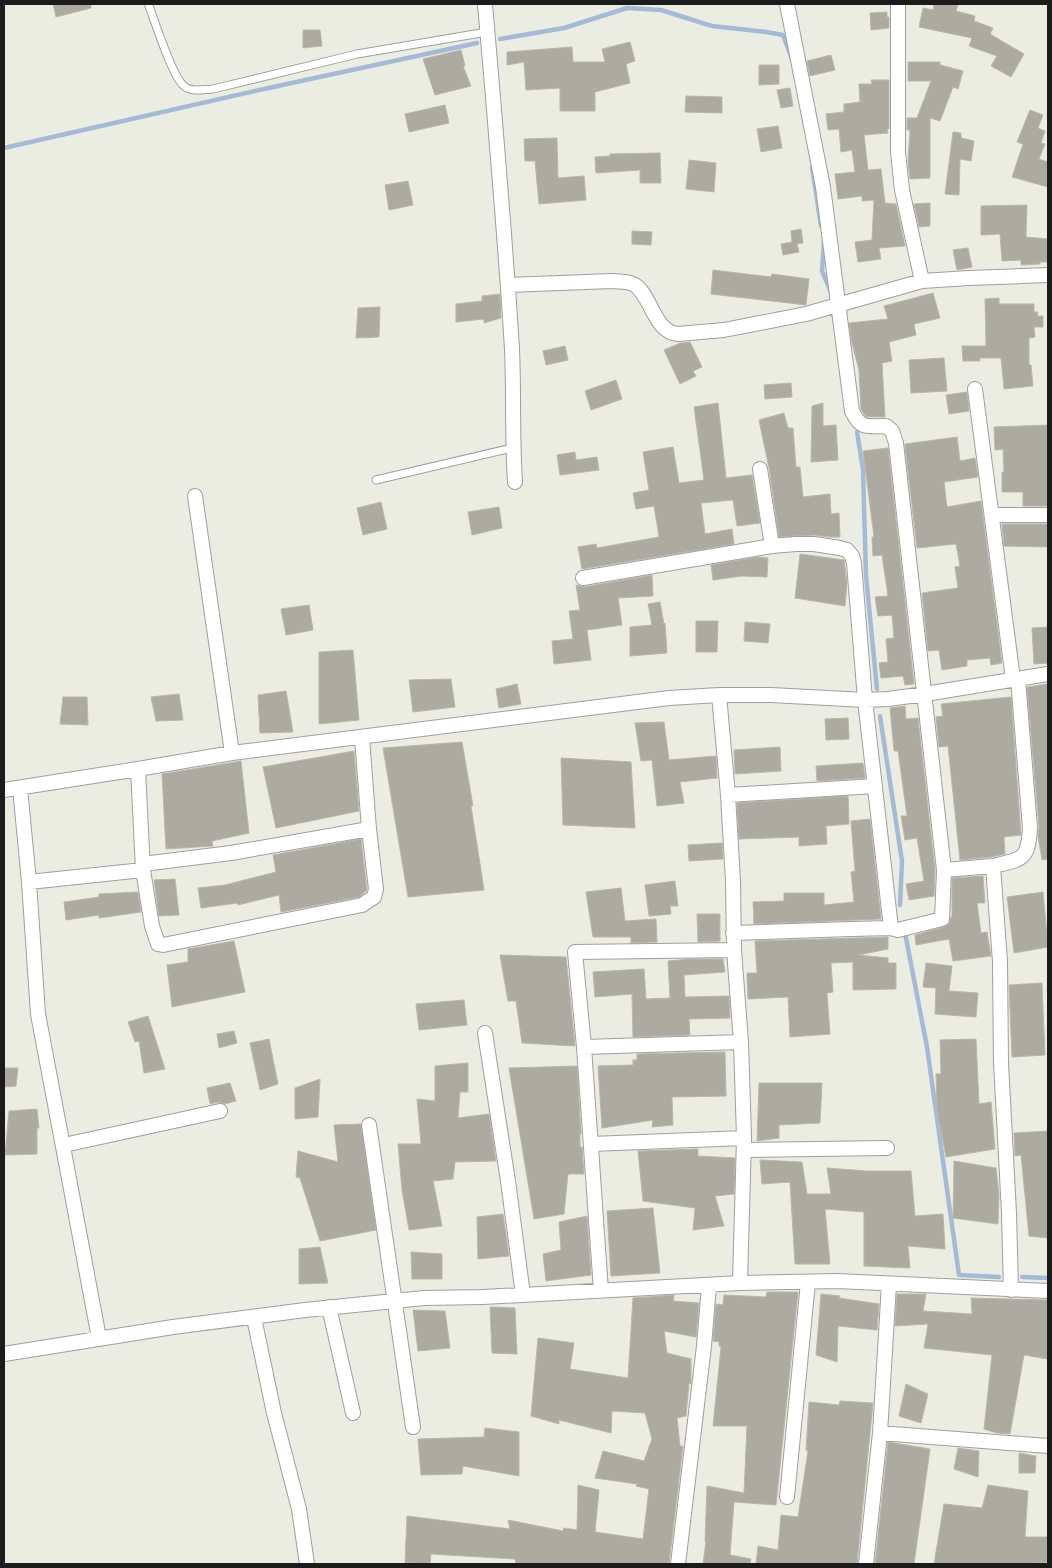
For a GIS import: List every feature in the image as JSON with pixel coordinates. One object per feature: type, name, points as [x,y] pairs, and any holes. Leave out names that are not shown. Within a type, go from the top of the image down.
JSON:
[{"type":"street","points":[[485,4],[508,285],[512,353],[512,448],[515,482]]},
{"type":"street","points":[[733,933],[891,928],[898,930],[942,919],[944,870],[896,443],[892,431],[886,426],[865,426],[858,422],[852,411],[835,307],[822,187],[787,4]]},
{"type":"street","points":[[898,4],[899,162],[902,190],[922,281]]},
{"type":"street","points":[[508,285],[628,282],[636,286],[650,308],[672,333],[724,330],[806,314],[922,281],[1048,275]]},
{"type":"street","points":[[944,870],[993,866],[1012,862],[1022,857],[1027,851],[1029,844],[1030,828],[1016,679],[975,389]]},
{"type":"street","points":[[760,469],[772,546]]},
{"type":"street","points":[[195,496],[232,753]]},
{"type":"street","points":[[992,515],[1048,515]]},
{"type":"street","points":[[583,578],[772,546],[814,544],[847,550],[852,556],[854,563],[865,700],[891,928]]},
{"type":"street","points":[[4,790],[232,753],[660,700],[719,695],[813,696],[865,700],[925,694],[1048,674]]},
{"type":"street","points":[[719,695],[728,795],[733,881],[733,933],[741,1042],[744,1144],[740,1283]]},
{"type":"street","points":[[138,769],[143,867],[152,926],[158,944],[163,945],[362,905],[374,897],[376,889],[362,738]]},
{"type":"street","points":[[728,795],[875,786]]},
{"type":"street","points":[[20,788],[29,882],[38,1014],[99,1338]]},
{"type":"street","points":[[29,882],[143,867],[369,829]]},
{"type":"street","points":[[993,866],[1000,962],[1001,1063],[1011,1290]]},
{"type":"street","points":[[601,1291],[584,1047],[575,952],[734,950]]},
{"type":"street","points":[[484,1033],[508,1181],[523,1295]]},
{"type":"street","points":[[584,1047],[741,1042]]},
{"type":"street","points":[[64,1145],[220,1111]]},
{"type":"street","points":[[369,1125],[413,1427]]},
{"type":"street","points":[[591,1144],[744,1144],[887,1148]]},
{"type":"street","points":[[4,1354],[99,1338],[330,1308],[424,1298],[523,1295],[740,1283],[852,1281],[1048,1291]]},
{"type":"street","points":[[787,1496],[808,1282]]},
{"type":"street","points":[[866,1564],[880,1433],[889,1284]]},
{"type":"street","points":[[678,1564],[704,1346],[709,1286]]},
{"type":"street","points":[[330,1308],[353,1413]]},
{"type":"street","points":[[254,1318],[274,1413],[299,1509],[307,1564]]},
{"type":"street","points":[[880,1433],[1048,1446]]},
{"type":"lane","points":[[149,6],[176,75],[183,86],[194,90],[213,89],[357,54],[487,32]]},
{"type":"lane","points":[[376,480],[512,448]]},
{"type":"building","points":[[53,4],[91,4],[91,8],[56,17]]},
{"type":"building","points":[[934,4],[958,4],[956,11],[975,16],[974,21],[993,28],[990,34],[1024,54],[1011,77],[991,66],[997,56],[969,46],[972,38],[919,27],[923,8],[933,10]]},
{"type":"building","points":[[887,12],[889,28],[871,30],[870,13]]},
{"type":"building","points":[[303,30],[320,30],[322,46],[303,48]]},
{"type":"building","points":[[630,42],[635,61],[626,64],[630,83],[595,92],[595,111],[560,111],[560,88],[526,90],[524,62],[507,65],[507,52],[572,47],[573,62],[605,62],[602,49]]},
{"type":"building","points":[[461,50],[465,66],[463,66],[471,86],[435,95],[423,59]]},
{"type":"building","points":[[831,55],[835,70],[810,76],[807,61]]},
{"type":"building","points":[[908,62],[940,62],[940,65],[963,71],[958,89],[953,87],[940,121],[930,118],[930,178],[910,179],[908,162],[910,130],[907,130],[907,118],[917,118],[931,81],[908,81]]},
{"type":"building","points":[[759,65],[779,65],[779,84],[759,85]]},
{"type":"building","points":[[871,80],[889,80],[889,129],[887,129],[888,133],[864,135],[868,170],[881,169],[885,203],[896,204],[905,246],[879,248],[881,259],[858,262],[855,242],[872,240],[874,200],[862,201],[862,196],[838,199],[835,174],[855,172],[852,150],[841,152],[839,129],[828,130],[826,114],[844,112],[844,104],[860,102],[859,84],[872,84]]},
{"type":"building","points":[[790,88],[793,106],[781,108],[777,90]]},
{"type":"building","points":[[686,96],[722,97],[722,113],[685,112]]},
{"type":"building","points":[[445,105],[449,123],[409,132],[405,114]]},
{"type":"building","points":[[1030,110],[1043,115],[1038,128],[1045,131],[1041,143],[1045,144],[1039,159],[1048,162],[1048,187],[1012,177],[1023,144],[1017,142]]},
{"type":"building","points":[[778,126],[782,148],[761,152],[757,129]]},
{"type":"building","points":[[953,132],[961,133],[961,138],[974,141],[971,161],[960,159],[959,195],[945,194]]},
{"type":"building","points":[[557,138],[558,178],[584,176],[586,200],[539,204],[535,161],[525,161],[524,139]]},
{"type":"building","points":[[660,153],[661,183],[640,183],[640,170],[596,173],[595,157],[610,156],[610,154]]},
{"type":"building","points":[[689,160],[716,163],[714,192],[686,189]]},
{"type":"building","points":[[408,181],[413,205],[389,210],[385,185]]},
{"type":"building","points":[[930,203],[930,226],[919,227],[914,204]]},
{"type":"building","points":[[1027,205],[1026,237],[1048,239],[1048,262],[1021,265],[1021,260],[1002,261],[1000,234],[981,235],[981,206]]},
{"type":"building","points":[[801,229],[803,243],[797,244],[799,252],[783,255],[781,244],[792,242],[791,231]]},
{"type":"building","points":[[632,231],[652,232],[651,245],[632,244]]},
{"type":"building","points":[[968,248],[972,267],[957,270],[953,250]]},
{"type":"building","points":[[713,270],[771,277],[772,274],[809,279],[806,305],[711,294]]},
{"type":"building","points":[[933,293],[940,318],[914,324],[916,335],[889,342],[892,361],[882,363],[885,417],[866,417],[861,409],[859,370],[849,323],[888,319],[884,306]]},
{"type":"building","points":[[500,294],[501,318],[484,323],[484,319],[456,322],[456,304],[482,301],[482,296]]},
{"type":"building","points":[[999,298],[999,304],[1034,304],[1034,312],[1038,312],[1037,316],[1043,316],[1043,327],[1034,327],[1035,337],[1029,338],[1029,365],[1031,365],[1033,386],[1004,389],[1001,358],[980,358],[980,361],[963,361],[962,346],[986,346],[985,299]]},
{"type":"building","points":[[380,307],[379,337],[356,338],[358,308]]},
{"type":"building","points":[[690,342],[702,367],[693,371],[696,376],[680,384],[664,350],[680,343]]},
{"type":"building","points":[[565,346],[568,360],[546,365],[543,351]]},
{"type":"building","points":[[944,358],[947,391],[911,393],[909,360]]},
{"type":"building","points":[[616,380],[622,399],[591,410],[585,391]]},
{"type":"building","points":[[791,383],[792,397],[765,399],[764,385]]},
{"type":"building","points":[[967,392],[969,411],[949,414],[946,395]]},
{"type":"building","points":[[718,403],[726,478],[752,475],[760,523],[737,526],[733,500],[701,503],[705,534],[732,529],[734,544],[582,569],[578,547],[596,544],[597,548],[659,537],[654,506],[636,509],[633,493],[649,490],[643,452],[673,447],[679,483],[704,480],[694,407]]},
{"type":"building","points":[[823,403],[823,426],[836,425],[838,460],[811,462],[812,406]]},
{"type":"building","points":[[784,413],[788,428],[793,428],[796,467],[800,467],[803,497],[830,494],[831,514],[839,513],[840,537],[814,535],[779,537],[769,468],[759,420]]},
{"type":"building","points":[[1048,425],[1048,506],[1023,506],[1023,492],[1002,492],[1002,472],[1004,472],[1003,449],[995,450],[994,427]]},
{"type":"building","points":[[957,437],[960,461],[975,458],[978,477],[944,482],[947,507],[981,501],[1002,663],[991,665],[990,658],[967,660],[967,666],[942,670],[939,650],[928,651],[922,593],[958,588],[955,567],[960,566],[956,544],[917,548],[905,444]]},
{"type":"building","points":[[888,448],[914,684],[905,685],[903,676],[881,678],[879,663],[888,662],[886,639],[894,638],[892,615],[878,616],[875,597],[888,596],[882,555],[873,556],[872,537],[874,537],[863,451]]},
{"type":"building","points":[[575,452],[576,460],[597,457],[599,470],[560,475],[557,455]]},
{"type":"building","points":[[381,502],[387,529],[363,535],[357,508]]},
{"type":"building","points":[[499,507],[502,528],[472,535],[468,512]]},
{"type":"building","points":[[1002,524],[1048,524],[1048,547],[1004,546]]},
{"type":"building","points":[[800,554],[844,560],[847,583],[845,606],[795,598]]},
{"type":"building","points":[[758,557],[768,558],[767,577],[742,576],[713,580],[711,565]]},
{"type":"building","points":[[652,575],[653,596],[618,598],[622,625],[587,630],[591,660],[554,664],[552,641],[573,639],[569,611],[580,610],[576,585],[584,587]]},
{"type":"building","points":[[660,602],[665,623],[667,653],[630,656],[630,627],[652,625],[648,604]]},
{"type":"building","points":[[309,605],[313,630],[286,635],[281,609]]},
{"type":"building","points":[[696,621],[718,621],[717,652],[696,652]]},
{"type":"building","points":[[745,622],[770,624],[768,643],[744,641]]},
{"type":"building","points":[[1048,627],[1048,663],[1034,664],[1032,628]]},
{"type":"building","points":[[353,650],[359,720],[319,724],[319,652]]},
{"type":"building","points":[[451,679],[455,707],[413,712],[409,680]]},
{"type":"building","points":[[517,684],[521,704],[499,708],[496,689]]},
{"type":"building","points":[[1048,684],[1048,859],[1042,860],[1038,836],[1039,827],[1027,687]]},
{"type":"building","points":[[286,691],[293,732],[260,733],[258,695]]},
{"type":"building","points":[[179,694],[183,720],[156,721],[151,697]]},
{"type":"building","points":[[63,697],[87,697],[88,725],[60,724]]},
{"type":"building","points":[[1011,697],[1021,835],[1004,837],[1005,854],[960,860],[948,746],[939,747],[936,717],[943,716],[941,704]]},
{"type":"building","points":[[905,706],[906,719],[918,718],[935,870],[934,896],[909,900],[906,884],[924,881],[917,838],[905,840],[901,816],[907,816],[898,751],[894,751],[890,708]]},
{"type":"building","points":[[848,718],[849,739],[826,740],[825,719]]},
{"type":"building","points":[[664,722],[669,760],[716,756],[717,778],[680,782],[684,803],[657,806],[652,760],[641,761],[635,723]]},
{"type":"building","points":[[462,742],[484,890],[408,897],[383,748]]},
{"type":"building","points":[[780,747],[781,771],[735,774],[734,750]]},
{"type":"building","points":[[354,751],[359,811],[276,828],[263,767]]},
{"type":"building","points":[[561,758],[631,762],[635,828],[563,825]]},
{"type":"building","points":[[241,761],[249,833],[212,841],[213,846],[166,849],[162,774]]},
{"type":"building","points":[[863,763],[865,778],[817,781],[816,766]]},
{"type":"building","points":[[848,796],[849,824],[826,826],[827,844],[799,846],[799,837],[739,839],[737,803]]},
{"type":"building","points":[[870,819],[881,919],[754,924],[753,902],[784,901],[784,893],[824,893],[824,905],[854,902],[851,872],[855,871],[851,821]]},
{"type":"building","points":[[361,839],[367,890],[359,897],[281,912],[279,895],[238,905],[237,903],[201,908],[198,888],[225,885],[276,872],[273,855]]},
{"type":"building","points":[[722,843],[723,859],[689,861],[688,845]]},
{"type":"building","points":[[983,876],[985,903],[977,903],[981,933],[987,932],[991,956],[953,961],[949,939],[916,945],[915,935],[949,924],[952,917],[952,878]]},
{"type":"building","points":[[175,879],[179,915],[159,916],[154,880]]},
{"type":"building","points":[[675,881],[678,906],[670,906],[671,914],[649,916],[645,885]]},
{"type":"building","points":[[621,888],[625,921],[656,919],[657,942],[631,943],[631,937],[593,937],[586,892]]},
{"type":"building","points":[[138,892],[141,912],[99,918],[99,915],[66,920],[64,902],[99,897],[99,894]]},
{"type":"building","points":[[1043,892],[1048,947],[1014,953],[1007,897]]},
{"type":"building","points":[[697,914],[720,914],[720,941],[698,942]]},
{"type":"building","points":[[888,937],[888,949],[858,955],[888,958],[888,963],[896,963],[896,989],[853,990],[853,962],[831,963],[833,992],[827,993],[830,1034],[790,1037],[788,997],[748,999],[747,973],[757,973],[755,941]]},
{"type":"building","points":[[234,941],[245,992],[172,1007],[167,965],[188,962],[188,949]]},
{"type":"building","points":[[500,955],[566,957],[575,1046],[522,1043],[516,1001],[508,1001]]},
{"type":"building","points":[[723,959],[725,972],[684,975],[685,997],[729,996],[730,1018],[689,1019],[690,1035],[633,1037],[632,994],[595,997],[593,972],[644,969],[646,999],[670,998],[668,961]]},
{"type":"building","points":[[926,963],[952,966],[949,991],[978,993],[976,1017],[935,1014],[936,988],[923,987]]},
{"type":"building","points":[[1042,983],[1045,1055],[1012,1057],[1009,985]]},
{"type":"building","points":[[464,1000],[467,1025],[419,1030],[416,1004]]},
{"type":"building","points":[[148,1016],[165,1069],[144,1073],[139,1041],[135,1042],[128,1022]]},
{"type":"building","points":[[234,1031],[237,1043],[219,1048],[217,1034]]},
{"type":"building","points":[[269,1039],[278,1084],[260,1090],[250,1043]]},
{"type":"building","points":[[976,1039],[979,1104],[991,1102],[995,1149],[946,1157],[937,1109],[936,1074],[941,1074],[940,1040]]},
{"type":"building","points":[[725,1052],[726,1096],[672,1097],[673,1125],[652,1127],[653,1120],[602,1128],[598,1066],[633,1065],[633,1060],[637,1060],[637,1054]]},
{"type":"building","points":[[468,1063],[468,1092],[460,1092],[458,1118],[489,1114],[496,1161],[455,1162],[453,1179],[433,1181],[442,1226],[409,1230],[402,1190],[398,1144],[421,1144],[417,1099],[435,1101],[435,1066]]},
{"type":"building","points":[[577,1066],[580,1147],[582,1147],[584,1174],[568,1174],[564,1214],[534,1219],[509,1068]]},
{"type":"building","points":[[4,1068],[18,1068],[16,1086],[4,1087]]},
{"type":"building","points":[[320,1079],[318,1117],[295,1119],[295,1088]]},
{"type":"building","points":[[230,1083],[236,1101],[225,1104],[219,1102],[210,1104],[207,1088]]},
{"type":"building","points":[[759,1083],[822,1083],[820,1123],[779,1125],[779,1138],[757,1141]]},
{"type":"building","points":[[37,1109],[39,1128],[37,1128],[37,1154],[5,1155],[9,1111]]},
{"type":"building","points":[[361,1124],[376,1230],[320,1241],[300,1178],[296,1177],[298,1151],[338,1162],[334,1125]]},
{"type":"building","points":[[1048,1131],[1048,1238],[1029,1236],[1021,1155],[1015,1156],[1014,1133]]},
{"type":"building","points":[[698,1149],[698,1156],[735,1158],[734,1194],[715,1196],[724,1226],[693,1230],[695,1208],[643,1201],[638,1151]]},
{"type":"building","points":[[760,1160],[802,1162],[807,1194],[831,1194],[827,1168],[867,1171],[911,1171],[915,1216],[943,1214],[945,1249],[908,1246],[910,1268],[864,1266],[864,1212],[825,1209],[830,1264],[795,1264],[790,1182],[762,1184]]},
{"type":"building","points":[[954,1161],[996,1168],[999,1194],[998,1224],[953,1218]]},
{"type":"building","points":[[653,1208],[660,1273],[611,1276],[607,1211]]},
{"type":"building","points":[[503,1214],[509,1256],[478,1259],[477,1217]]},
{"type":"building","points":[[587,1216],[591,1275],[546,1281],[543,1254],[561,1250],[559,1222]]},
{"type":"building","points":[[320,1247],[328,1283],[299,1284],[299,1249]]},
{"type":"building","points":[[411,1252],[442,1254],[442,1279],[412,1279]]},
{"type":"building","points":[[767,1292],[798,1292],[776,1505],[734,1502],[730,1555],[751,1559],[750,1564],[703,1564],[706,1541],[707,1486],[744,1493],[747,1426],[713,1426],[721,1347],[719,1342],[713,1341],[716,1304],[723,1305],[724,1295],[766,1297]]},
{"type":"building","points":[[821,1294],[879,1304],[877,1330],[838,1326],[837,1362],[816,1355]]},
{"type":"building","points":[[897,1294],[926,1294],[923,1311],[972,1314],[971,1298],[1048,1300],[1048,1359],[1024,1355],[1010,1434],[984,1429],[992,1355],[924,1348],[928,1324],[895,1326]]},
{"type":"building","points":[[674,1295],[673,1301],[699,1303],[696,1337],[664,1331],[667,1353],[691,1359],[691,1384],[689,1383],[686,1416],[677,1418],[680,1446],[683,1446],[669,1564],[516,1564],[515,1559],[431,1554],[430,1564],[405,1563],[407,1516],[510,1529],[508,1520],[563,1531],[564,1528],[577,1530],[578,1485],[599,1490],[595,1532],[643,1539],[649,1489],[636,1486],[637,1484],[595,1478],[603,1451],[644,1461],[652,1439],[645,1413],[612,1411],[611,1433],[559,1420],[559,1424],[531,1416],[538,1338],[574,1343],[570,1369],[628,1378],[633,1298]]},
{"type":"building","points":[[490,1307],[515,1308],[517,1354],[492,1353]]},
{"type":"building","points":[[413,1310],[445,1311],[450,1348],[418,1351]]},
{"type":"building","points":[[906,1384],[928,1394],[921,1423],[899,1416]]},
{"type":"building","points":[[840,1401],[873,1403],[857,1564],[756,1564],[758,1546],[778,1550],[781,1515],[798,1517],[808,1451],[806,1450],[809,1402],[839,1405]]},
{"type":"building","points":[[485,1428],[519,1432],[519,1476],[463,1466],[462,1474],[421,1475],[418,1439],[484,1437]]},
{"type":"building","points":[[888,1442],[930,1449],[914,1564],[875,1564]]},
{"type":"building","points":[[958,1448],[979,1451],[978,1477],[954,1469]]},
{"type":"building","points":[[1019,1453],[1036,1456],[1035,1473],[1019,1473]]},
{"type":"building","points":[[988,1485],[1028,1491],[1025,1537],[1048,1537],[1048,1562],[1023,1564],[934,1564],[944,1504],[982,1508]]},
{"type":"waterway","points":[[500,39],[564,28],[627,8],[661,10],[712,26],[783,35],[792,59]]},
{"type":"waterway","points":[[4,148],[477,43]]},
{"type":"waterway","points":[[812,167],[821,226]]},
{"type":"waterway","points":[[824,241],[822,271],[831,292]]},
{"type":"waterway","points":[[857,432],[863,470],[866,576],[877,689]]},
{"type":"waterway","points":[[880,716],[902,861],[900,905]]},
{"type":"waterway","points":[[905,933],[927,1047],[959,1275],[999,1277]]},
{"type":"waterway","points":[[1022,1277],[1048,1278]]}]
